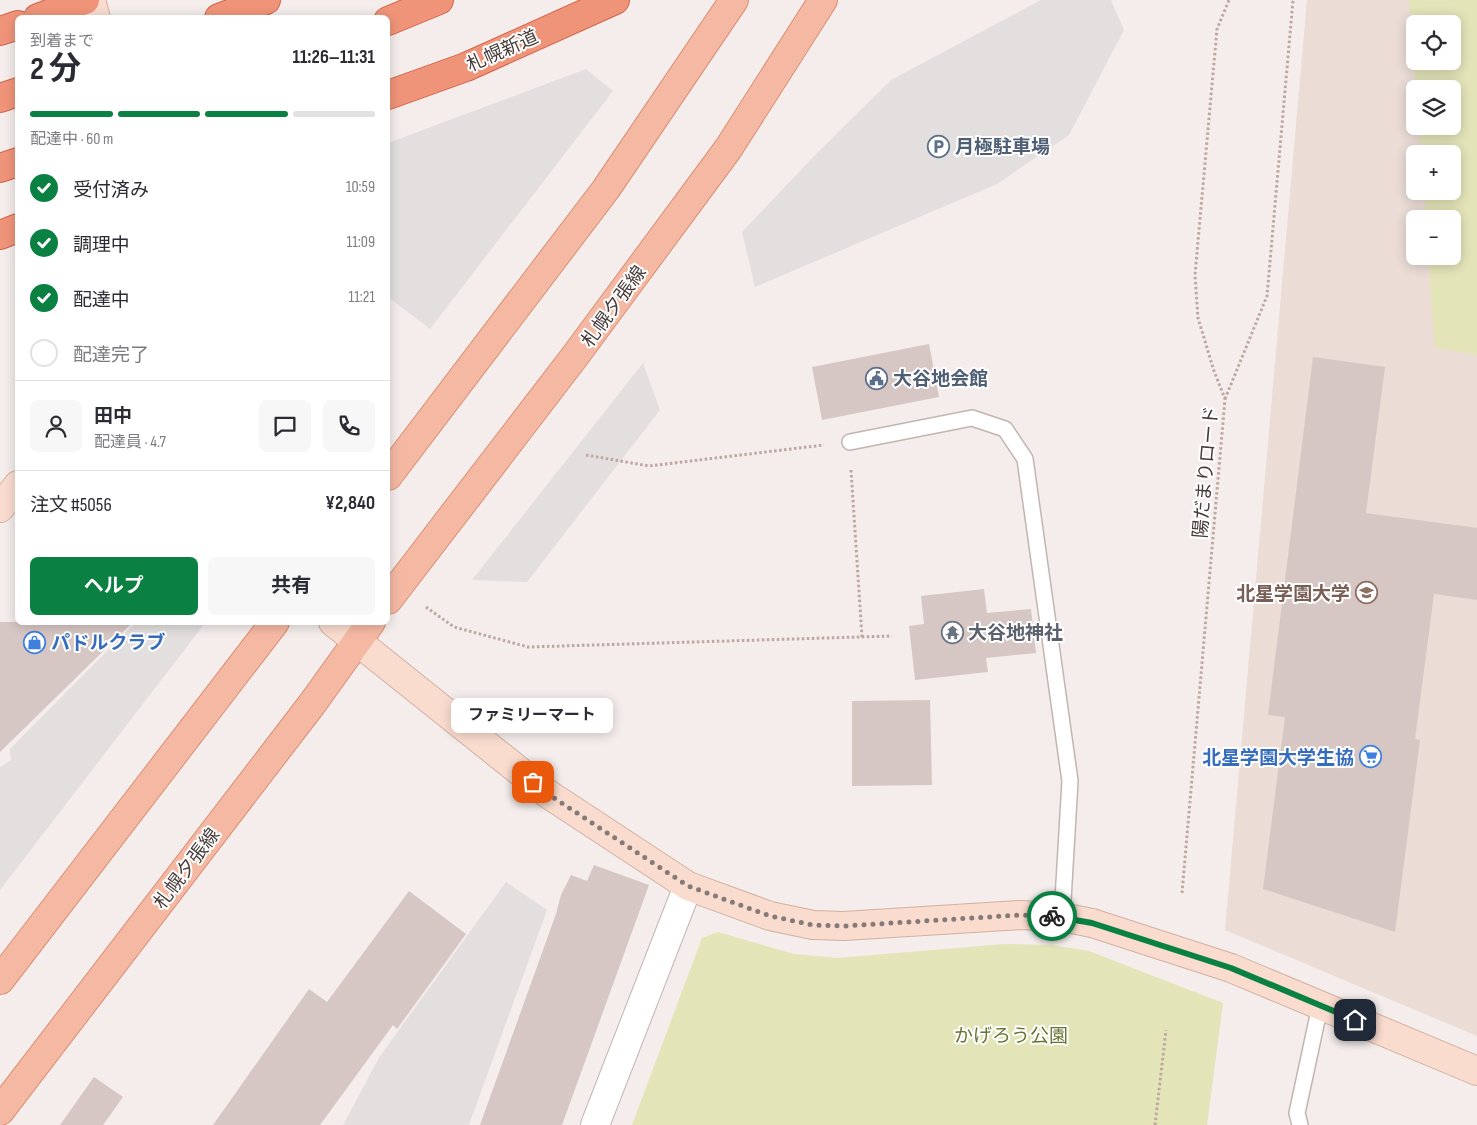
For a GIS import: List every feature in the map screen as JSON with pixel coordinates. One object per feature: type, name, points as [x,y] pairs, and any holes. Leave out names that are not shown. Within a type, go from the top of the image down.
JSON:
[{"type":"highway","points":[[46,15],[85,0]]},
{"type":"highway","points":[[227,15],[266,0]]},
{"type":"highway","points":[[390,20],[439,0]]},
{"type":"highway","name":"札幌新道","points":[[390,94],[466,67],[615,0]]},
{"type":"highway","points":[[0,31],[15,26]]},
{"type":"highway","points":[[0,98],[15,93]]},
{"type":"highway","points":[[0,168],[15,163]]},
{"type":"highway","points":[[0,234],[15,229]]},
{"type":"main road","points":[[390,473],[606,189],[734,0]]},
{"type":"main road","name":"札幌夕張線","points":[[393,594],[575,356],[728,149],[823,0]]},
{"type":"main road","points":[[0,980],[273,625]]},
{"type":"main road","name":"札幌夕張線","points":[[0,1111],[312,704],[363,633]]},
{"type":"street","points":[[91,0],[95,15]]},
{"type":"street","points":[[0,508],[15,489]]},
{"type":"street","points":[[340,625],[363,633],[548,794],[688,886],[770,916],[813,925],[844,926],[1020,915],[1062,917],[1092,923],[1231,968],[1477,1071]]},
{"type":"street","points":[[595,1125],[688,886]]},
{"type":"lane","points":[[850,442],[972,418],[1005,429],[1026,459],[1070,781],[1062,917]]},
{"type":"lane","points":[[1300,1125],[1297,1112],[1320,1006]]},
{"type":"path","name":"陽だまりロード","points":[[1182,894],[1225,399],[1214,371],[1198,318],[1195,274],[1216,29],[1229,0]]},
{"type":"path","points":[[1225,399],[1267,296],[1293,0]]},
{"type":"path","points":[[586,455],[649,466],[850,442],[862,637]]},
{"type":"path","points":[[393,594],[454,627],[528,647],[892,636]]},
{"type":"path","points":[[1155,1125],[1166,1030]]},
{"type":"shaded area","name":"月極駐車場","points":[[1041,0],[1111,0],[1124,30],[1069,135],[997,184],[755,287],[742,232],[814,156],[891,80]]},
{"type":"shaded area","name":"北星学園大学","points":[[1307,0],[1477,0],[1477,1036],[1225,930]]},
{"type":"shaded area","points":[[586,69],[613,91],[430,329],[390,299],[390,142]]},
{"type":"shaded area","points":[[643,363],[660,410],[527,582],[472,580]]},
{"type":"shaded area","points":[[133,625],[203,625],[0,890],[0,767],[11,760],[10,749]]},
{"type":"shaded area","points":[[506,882],[547,910],[469,1125],[343,1125],[380,1056]]},
{"type":"green space","points":[[1409,0],[1477,0],[1477,355],[1435,348],[1429,265],[1461,265],[1461,210],[1425,210],[1425,200],[1461,200],[1461,145],[1420,145],[1420,135],[1461,135],[1461,80],[1415,80],[1415,70],[1461,70],[1461,15],[1410,15]]},
{"type":"green space","name":"かげろう公園","points":[[718,932],[794,954],[837,958],[1005,944],[1052,945],[1089,951],[1223,1003],[1207,1125],[632,1125],[702,938]]},
{"type":"building","points":[[929,344],[939,397],[822,420],[812,367]]},
{"type":"building","points":[[1313,357],[1385,367],[1366,513],[1477,528],[1477,600],[1434,594],[1415,739],[1420,740],[1395,932],[1263,889],[1285,717],[1268,715]]},
{"type":"building","points":[[984,589],[987,613],[1031,609],[1036,653],[986,658],[988,672],[915,680],[909,626],[924,624],[921,596]]},
{"type":"building","points":[[0,622],[15,622],[15,625],[130,625],[0,752]]},
{"type":"building","points":[[930,700],[932,785],[852,786],[852,701]]},
{"type":"building","points":[[594,865],[649,885],[562,1125],[480,1125],[556,914],[561,895],[571,875],[587,881]]},
{"type":"building","points":[[409,891],[466,934],[397,1029],[393,1025],[320,1125],[213,1125],[309,989],[327,1002]]},
{"type":"building","points":[[94,1077],[123,1097],[103,1125],[60,1125]]},
{"type":"way so far","points":[[533,782],[548,794],[688,886],[770,916],[813,925],[844,926],[1020,915],[1052,916]]},
{"type":"place","name":"月極駐車場","points":[[939,146]]},
{"type":"place","name":"大谷地会館","points":[[877,378]]},
{"type":"place","name":"北星学園大学","points":[[1366,593]]},
{"type":"place","name":"大谷地神社","points":[[952,632]]},
{"type":"place","name":"パドルクラブ","points":[[35,642]]},
{"type":"place","name":"北星学園大学生協","points":[[1370,757]]},
{"type":"place","name":"ファミリーマート","points":[[533,782]]},
{"type":"route","points":[[1052,916],[1092,923],[1231,968],[1355,1020]]}]
